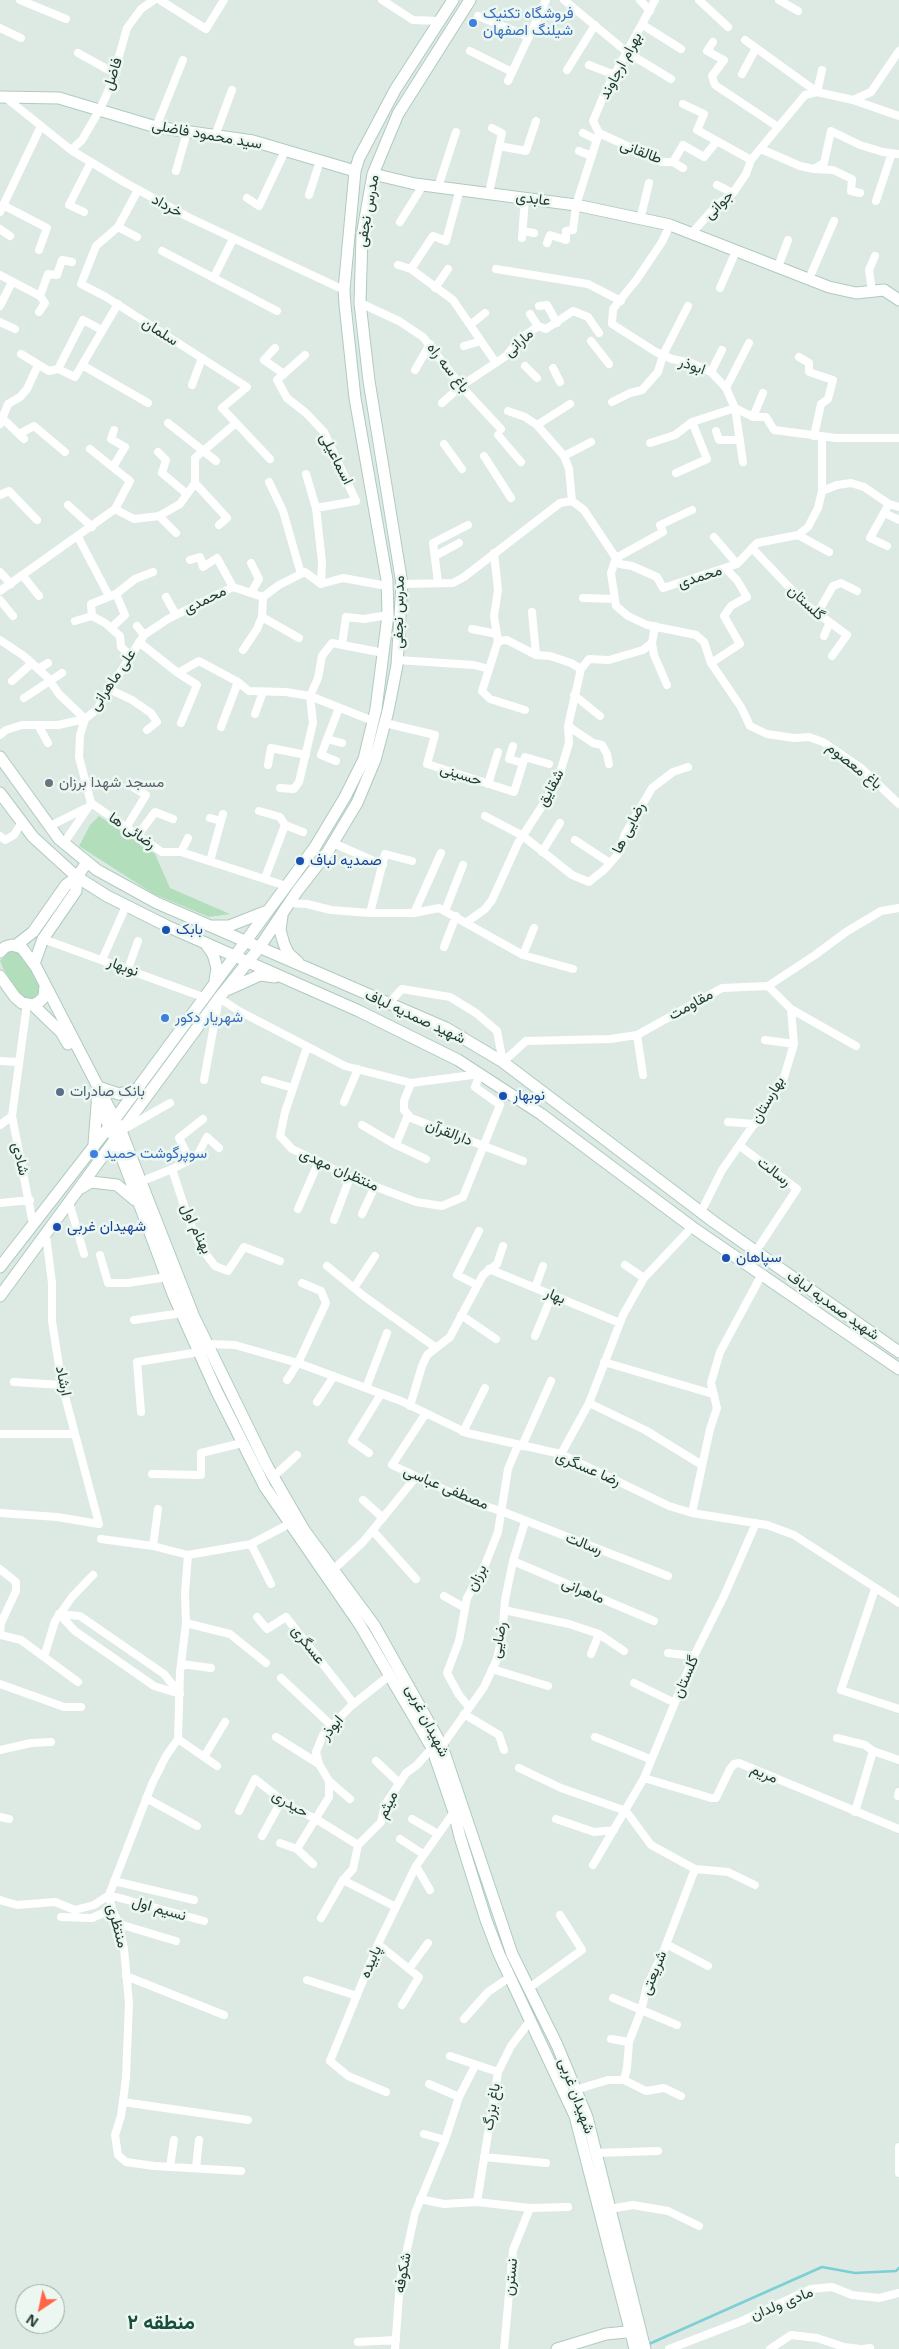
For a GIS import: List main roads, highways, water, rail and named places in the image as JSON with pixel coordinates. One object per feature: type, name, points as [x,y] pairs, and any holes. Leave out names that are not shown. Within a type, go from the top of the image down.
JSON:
[{"type":"main road","name":"مدرس نجفی","points":[[0,1267],[112,1123],[315,847],[345,797],[364,759],[373,722],[384,653],[388,615],[388,586],[355,398],[344,290],[355,171],[359,158],[395,90],[452,0]]},
{"type":"main road","name":"مدرس نجفی","points":[[0,1296],[221,995],[259,948],[333,843],[357,803],[376,760],[397,660],[402,584],[369,381],[360,303],[362,246],[373,174],[398,114],[470,0]]},
{"type":"main road","name":"سید محمود فاضلی","points":[[2,97],[59,98],[156,127],[253,141],[355,171]]},
{"type":"main road","name":"عابدی","points":[[373,174],[423,185],[576,205],[670,225],[692,233]]},
{"type":"main road","name":"جوانی","points":[[692,233],[829,287],[856,293],[884,290],[899,300]]},
{"type":"main road","points":[[362,437],[378,433]]},
{"type":"main road","name":"شهید صمدیه لباف","points":[[0,757],[64,843],[97,870],[157,903],[446,1028],[502,1062],[701,1212],[899,1352]]},
{"type":"main road","name":"شهید صمدیه لباف","points":[[0,793],[33,837],[77,877],[126,906],[372,1017],[458,1060],[541,1114],[692,1227],[899,1369]]},
{"type":"main road","points":[[5,947],[33,932],[66,885],[77,877],[86,862]]},
{"type":"main road","points":[[34,964],[43,939],[76,891],[77,877]]},
{"type":"main road","points":[[210,926],[229,926],[269,911]]},
{"type":"main road","points":[[282,914],[280,930],[284,944],[288,953],[305,968]]},
{"type":"main road","points":[[205,943],[214,954],[217,968],[215,982]]},
{"type":"main road","points":[[5,947],[22,948],[34,964],[98,1087],[118,1135]]},
{"type":"main road","points":[[221,995],[260,975],[283,978]]},
{"type":"main road","points":[[0,976],[14,998],[30,1004],[60,1032],[97,1101],[112,1123]]},
{"type":"main road","points":[[30,1004],[39,1002],[44,996],[45,986]]},
{"type":"main road","points":[[98,1087],[119,1094],[137,1089]]},
{"type":"main road","points":[[92,1148],[96,1130],[97,1101]]},
{"type":"main road","name":"شهیدان غربی","points":[[118,1135],[140,1182],[194,1317],[203,1348],[232,1422],[265,1487],[360,1625],[437,1747],[480,1904],[510,1977],[575,2116],[636,2332],[645,2349]]},
{"type":"main road","name":"شهیدان غربی","points":[[118,1135],[136,1200],[182,1313],[243,1418],[273,1477],[304,1530],[374,1625],[437,1747],[512,1954],[587,2117],[636,2332],[635,2349]]},
{"type":"main road","points":[[79,1189],[91,1182],[117,1185],[136,1200]]},
{"type":"main road","points":[[232,1422],[243,1418]]},
{"type":"main road","points":[[557,2349],[606,2334],[636,2332]]},
{"type":"waterway","points":[[649,2344],[822,2267],[855,2273],[896,2271],[899,2268]]},
{"type":"place","name":"فروشگاه تکنیک شیلنگ اصفهان","points":[[473,23]]},
{"type":"place","name":"مسجد شهدا برزان","points":[[49,783]]},
{"type":"place","name":"صمدیه لباف","points":[[300,861]]},
{"type":"place","name":"بابک","points":[[166,930]]},
{"type":"place","name":"شهریار دکور","points":[[165,1018]]},
{"type":"place","name":"بانک صادرات","points":[[60,1092]]},
{"type":"place","name":"نوبهار","points":[[503,1096]]},
{"type":"place","name":"سوپرگوشت حمید","points":[[94,1154]]},
{"type":"place","name":"شهیدان غربی","points":[[57,1227]]},
{"type":"place","name":"سپاهان","points":[[726,1258]]},
{"type":"district","name":"منطقه ۲","points":[[161,2323]]}]
